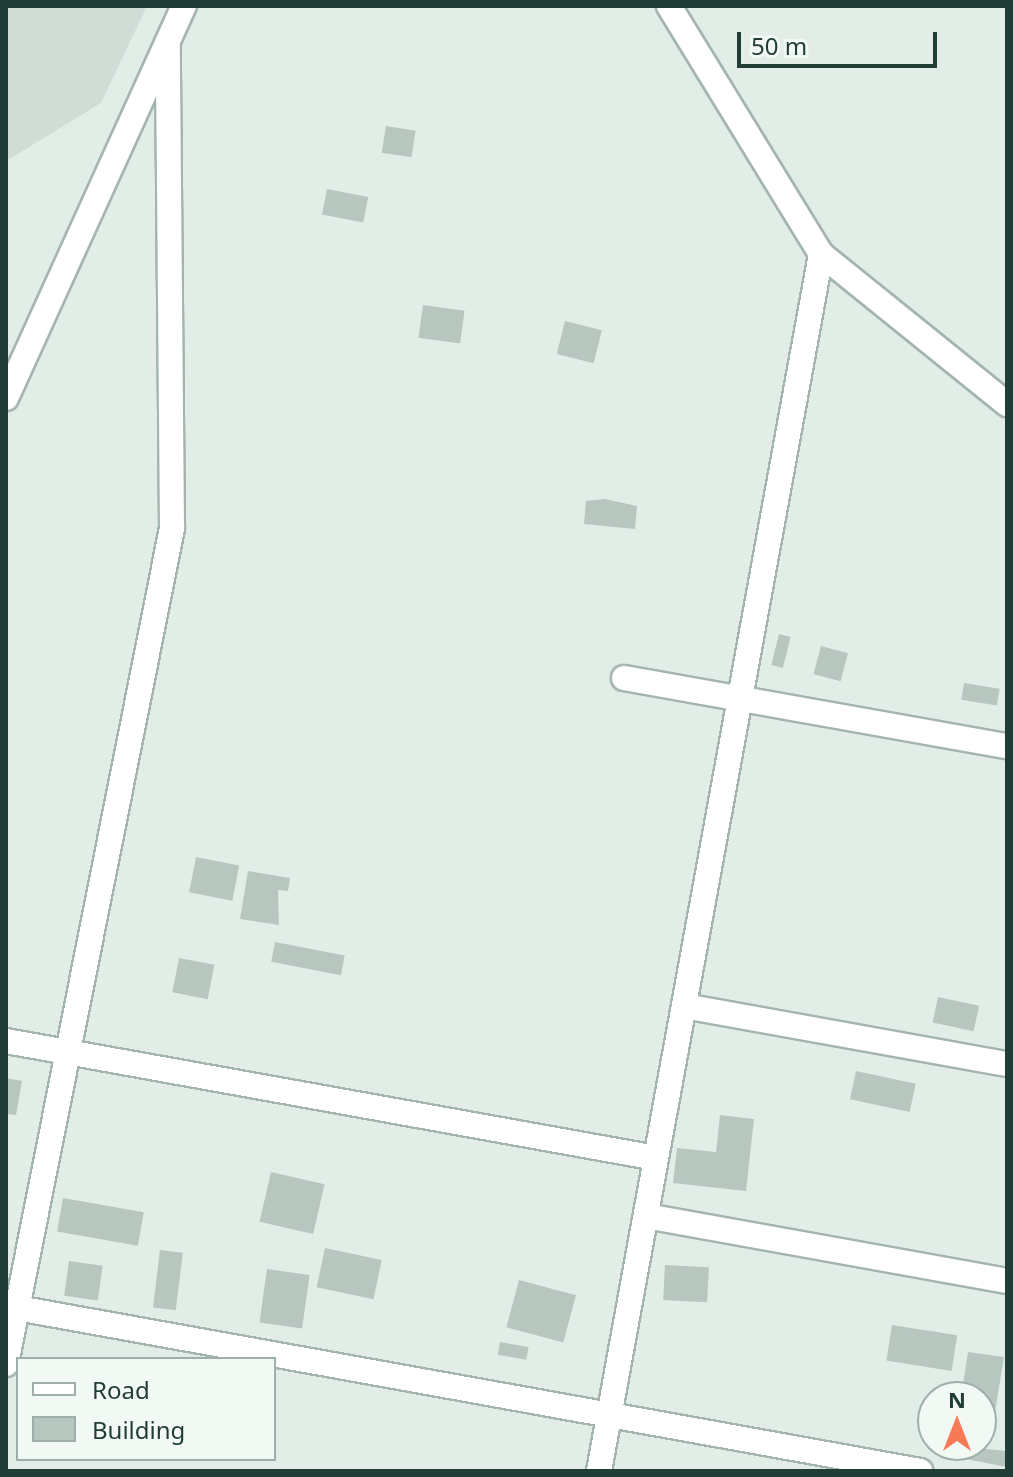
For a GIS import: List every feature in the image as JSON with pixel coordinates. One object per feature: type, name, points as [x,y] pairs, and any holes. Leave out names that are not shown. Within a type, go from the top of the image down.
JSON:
[{"type":"street","points":[[6,398],[184,6]]},
{"type":"street","points":[[669,6],[821,254],[1007,404]]},
{"type":"street","points":[[6,1364],[11,1307],[68,1053],[172,528],[168,43]]},
{"type":"street","points":[[599,1471],[821,254]]},
{"type":"street","points":[[624,678],[1007,746]]},
{"type":"street","points":[[684,1006],[1007,1064]]},
{"type":"street","points":[[6,1041],[656,1158]]},
{"type":"street","points":[[646,1216],[1007,1281]]},
{"type":"street","points":[[11,1307],[920,1471]]},
{"type":"shaded area","points":[[6,6],[147,6],[101,103],[6,161]]},
{"type":"building","points":[[386,126],[416,131],[411,157],[382,153]]},
{"type":"building","points":[[327,189],[368,197],[363,223],[322,215]]},
{"type":"building","points":[[423,305],[465,311],[460,344],[418,338]]},
{"type":"building","points":[[565,321],[602,330],[594,363],[557,354]]},
{"type":"building","points":[[605,499],[637,506],[635,529],[584,524],[586,501]]},
{"type":"building","points":[[779,634],[791,637],[783,668],[771,665]]},
{"type":"building","points":[[821,646],[848,653],[841,681],[813,674]]},
{"type":"building","points":[[964,683],[1000,689],[997,705],[961,700]]},
{"type":"building","points":[[196,857],[239,865],[232,901],[189,892]]},
{"type":"building","points":[[248,871],[290,878],[288,891],[278,890],[279,925],[240,919]]},
{"type":"building","points":[[275,942],[345,956],[341,975],[271,962]]},
{"type":"building","points":[[179,958],[214,965],[208,999],[172,992]]},
{"type":"building","points":[[938,997],[979,1006],[974,1031],[933,1022]]},
{"type":"building","points":[[856,1071],[916,1084],[910,1112],[850,1099]]},
{"type":"building","points":[[6,1078],[22,1081],[16,1115],[6,1114]]},
{"type":"building","points":[[720,1115],[754,1119],[746,1191],[673,1183],[677,1148],[716,1152]]},
{"type":"building","points":[[271,1172],[325,1184],[313,1234],[260,1222]]},
{"type":"building","points":[[63,1198],[144,1212],[138,1246],[57,1231]]},
{"type":"building","points":[[325,1248],[382,1260],[373,1299],[317,1287]]},
{"type":"building","points":[[160,1250],[183,1253],[176,1310],[153,1308]]},
{"type":"building","points":[[69,1261],[103,1266],[98,1300],[64,1296]]},
{"type":"building","points":[[665,1265],[709,1267],[707,1302],[663,1300]]},
{"type":"building","points":[[267,1269],[310,1275],[302,1328],[259,1322]]},
{"type":"building","points":[[519,1280],[576,1295],[563,1343],[506,1327]]},
{"type":"building","points":[[892,1325],[957,1335],[952,1371],[886,1361]]},
{"type":"building","points":[[500,1342],[529,1347],[526,1360],[498,1355]]},
{"type":"building","points":[[968,1352],[1004,1357],[997,1400],[997,1381],[963,1381]]},
{"type":"building","points":[[997,1450],[1007,1451],[1007,1467],[976,1461],[997,1461]]}]
